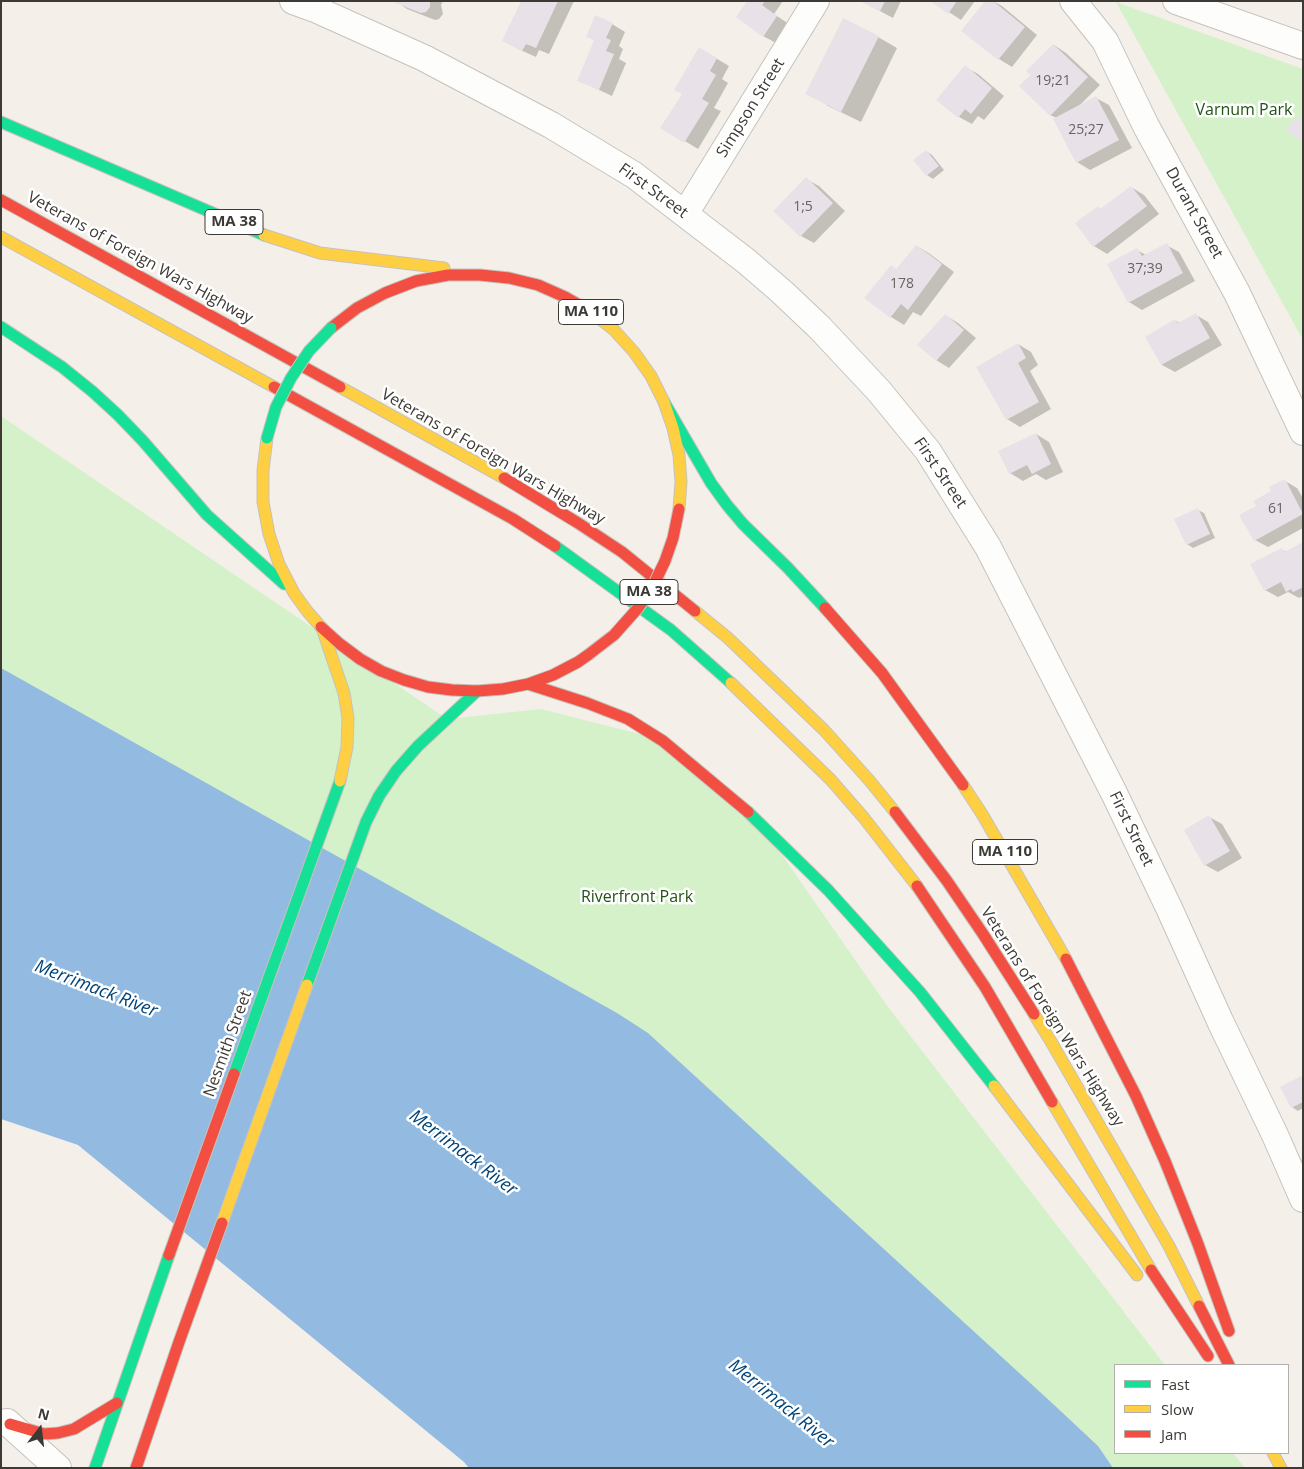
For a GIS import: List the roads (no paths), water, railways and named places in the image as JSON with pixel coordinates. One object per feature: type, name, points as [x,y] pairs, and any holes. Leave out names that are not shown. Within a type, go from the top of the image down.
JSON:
[{"type":"main road","name":"MA 38","points":[[1,122],[262,234],[296,246],[320,253],[429,266],[480,275]]},
{"type":"main road","name":"Veterans of Foreign Wars Highway","points":[[1,200],[530,493],[578,522],[622,552],[728,638],[824,730],[869,780],[910,831],[984,934],[1050,1040],[1170,1246],[1229,1364]]},
{"type":"main road","points":[[1,237],[520,524],[594,573],[663,624],[745,694],[831,780],[864,818],[924,895],[985,987],[1147,1264],[1213,1364]]},
{"type":"main road","name":"MA 110","points":[[322,628],[294,593],[279,564],[268,534],[263,502],[263,470],[267,438],[276,407],[291,378],[309,351],[331,328],[357,308],[385,293],[416,281],[448,276],[480,275],[509,278],[538,285],[565,296],[591,312],[614,330],[634,352],[651,376],[711,483],[727,505],[743,524],[815,596],[882,673],[952,768],[982,814],[1048,926],[1136,1096],[1194,1235],[1232,1341]]},
{"type":"main road","points":[[1,327],[62,367],[93,392],[143,441],[207,515],[294,593]]},
{"type":"main road","name":"MA 38","points":[[528,684],[578,662],[614,635],[638,608],[654,586],[673,538],[679,509],[681,482],[673,428],[664,402]]},
{"type":"main road","points":[[322,628],[360,659],[381,671],[404,680],[428,687],[477,691],[503,689],[528,684],[587,703],[628,719],[663,741],[733,800],[780,843],[828,890],[920,992],[975,1060],[1146,1287]]},
{"type":"main road","name":"Nesmith Street","points":[[95,1468],[147,1316],[342,775],[347,747],[348,718],[344,693],[322,628]]},
{"type":"main road","points":[[136,1468],[179,1342],[366,822],[379,796],[396,771],[418,746],[477,691]]},
{"type":"main road","points":[[1169,1318],[1204,1364]]},
{"type":"main road","points":[[5,1420],[44,1434],[58,1432],[74,1429],[116,1403]]},
{"type":"street","name":"First Street","points":[[293,1],[424,58],[551,125],[634,175],[746,261],[782,292],[820,328],[879,391],[928,451],[988,548],[1114,793],[1275,1135],[1303,1199]]},
{"type":"street","name":"Simpson Street","points":[[685,214],[816,1]]},
{"type":"street","name":"Durant Street","points":[[1073,1],[1106,42],[1146,126],[1237,292],[1300,422]]},
{"type":"street","points":[[1176,1],[1303,46]]},
{"type":"street","points":[[5,1420],[58,1468]]},
{"type":"water","name":"Merrimack River","points":[[1,668],[617,1013],[648,1033],[1098,1446],[1113,1468],[469,1468],[78,1145],[1,1119]]},
{"type":"park label","name":"Varnum Park","points":[[1244,110]]},
{"type":"park label","name":"Riverfront Park","points":[[637,897]]}]
